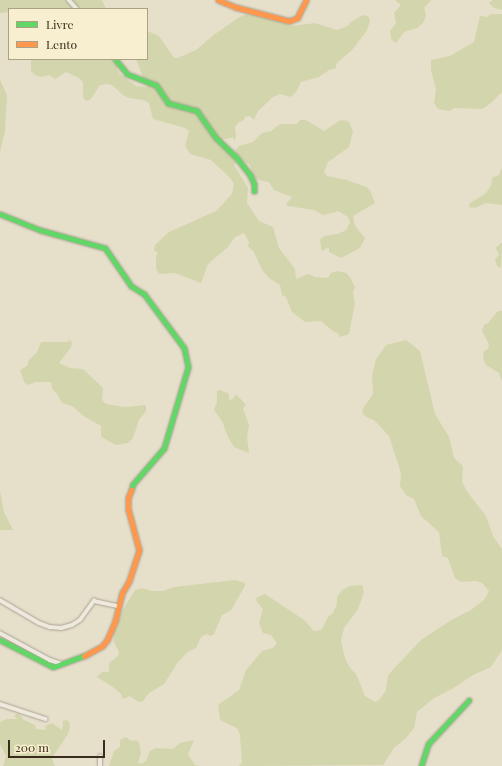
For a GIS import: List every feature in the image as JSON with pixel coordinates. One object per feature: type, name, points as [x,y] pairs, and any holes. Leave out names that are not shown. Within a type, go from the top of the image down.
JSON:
[{"type":"street","points":[[69,0],[76,8]]},
{"type":"street","points":[[218,0],[235,7],[288,21],[297,18],[306,0]]},
{"type":"street","points":[[116,60],[127,74],[156,85],[168,103],[197,111],[215,137],[236,157],[250,175],[254,184],[254,191]]},
{"type":"street","points":[[0,214],[40,230],[105,248],[131,286],[144,294],[176,335],[186,352],[188,367],[164,448],[134,484],[128,498],[128,509],[139,550],[129,581],[124,588],[117,606],[115,621],[110,635],[102,646],[86,656],[63,664],[53,664],[0,640]]},
{"type":"street","points":[[0,600],[39,623],[50,627],[61,628],[72,625],[80,620],[94,601],[117,606]]},
{"type":"street","points":[[0,633],[53,664]]},
{"type":"street","points":[[420,766],[428,744],[469,700]]},
{"type":"street","points":[[0,704],[46,719]]},
{"type":"street","points":[[100,756],[100,766]]},
{"type":"green space","points":[[0,0],[102,0],[106,8],[8,8],[8,12],[0,13]]},
{"type":"green space","points":[[395,0],[431,0],[424,8],[426,15],[423,23],[417,28],[404,32],[396,43],[391,39],[390,31],[396,23],[394,13],[401,5]]},
{"type":"green space","points":[[493,0],[502,0],[502,10],[494,8],[489,3]]},
{"type":"green space","points":[[247,14],[269,17],[291,26],[315,23],[337,30],[348,26],[351,22],[363,15],[369,17],[370,22],[366,32],[352,50],[336,64],[336,68],[329,70],[319,77],[301,82],[296,92],[291,97],[280,94],[273,97],[258,111],[254,120],[250,116],[245,117],[244,120],[238,123],[235,127],[236,137],[234,141],[233,137],[221,139],[220,141],[231,156],[239,146],[253,142],[262,133],[271,131],[280,124],[297,124],[300,120],[306,120],[324,131],[339,121],[344,120],[349,122],[353,131],[349,147],[328,162],[324,172],[327,176],[347,180],[366,187],[370,190],[375,203],[353,216],[355,226],[365,238],[360,248],[341,258],[329,252],[329,247],[322,251],[320,240],[324,236],[338,234],[346,230],[350,223],[348,217],[338,211],[323,215],[314,210],[288,206],[286,204],[292,197],[274,190],[269,182],[254,179],[250,165],[241,159],[234,165],[248,188],[247,203],[259,221],[273,227],[279,248],[295,269],[296,279],[308,274],[315,277],[328,278],[331,273],[337,271],[346,273],[350,277],[355,287],[353,293],[355,303],[349,334],[340,337],[337,332],[334,332],[321,321],[305,322],[292,312],[286,297],[282,295],[280,285],[269,278],[262,270],[254,252],[248,246],[249,242],[244,233],[235,237],[228,247],[208,264],[201,283],[175,273],[159,274],[156,268],[156,256],[158,253],[154,250],[155,245],[169,232],[216,211],[232,194],[234,184],[231,179],[211,160],[190,154],[185,146],[189,131],[185,128],[153,119],[149,103],[144,100],[129,98],[123,95],[112,85],[107,84],[100,85],[91,99],[86,101],[83,97],[83,82],[79,78],[66,72],[55,79],[49,75],[41,77],[35,75],[31,71],[31,60],[120,60],[117,69],[119,73],[136,86],[146,87],[150,84],[143,77],[136,60],[148,60],[148,31],[159,36],[174,58],[178,58],[196,50],[215,34],[238,18]]},
{"type":"green space","points":[[491,14],[502,14],[502,92],[491,103],[482,109],[455,108],[449,111],[438,109],[434,103],[436,90],[431,70],[431,60],[450,56],[474,42],[480,16],[487,17]]},
{"type":"green space","points":[[0,80],[7,95],[5,131],[0,152]]},
{"type":"green space","points":[[502,167],[502,205],[486,203],[475,208],[469,207],[470,203],[485,194],[491,186],[492,178],[499,175]]},
{"type":"green space","points":[[501,243],[501,268],[497,266],[495,260],[499,255],[496,248]]},
{"type":"green space","points":[[498,311],[502,311],[502,381],[499,373],[486,365],[483,358],[484,351],[488,349],[489,344],[482,331],[484,325],[488,323]]},
{"type":"green space","points":[[68,339],[72,342],[71,347],[59,363],[70,368],[83,369],[103,388],[102,400],[106,404],[125,407],[146,405],[146,411],[139,420],[133,438],[128,443],[116,445],[101,437],[101,426],[85,417],[72,406],[62,403],[52,389],[51,382],[36,382],[27,385],[24,382],[20,370],[27,366],[29,360],[37,352],[41,342],[69,342]]},
{"type":"green space","points":[[406,340],[420,351],[435,414],[449,437],[454,458],[463,466],[462,481],[466,490],[486,516],[493,536],[502,549],[502,650],[491,667],[473,675],[452,689],[434,698],[417,712],[414,728],[406,738],[394,748],[383,765],[239,766],[242,762],[240,735],[237,728],[220,720],[218,705],[239,690],[246,670],[262,651],[273,648],[277,643],[271,635],[263,633],[259,623],[263,609],[257,602],[256,598],[265,594],[304,620],[314,631],[318,631],[322,629],[328,617],[333,613],[337,604],[337,597],[342,590],[350,586],[362,585],[364,592],[358,609],[344,628],[341,641],[345,658],[350,668],[356,674],[365,696],[375,702],[380,699],[386,690],[388,675],[421,640],[453,619],[471,610],[484,600],[489,591],[482,583],[476,581],[461,582],[455,578],[448,558],[442,556],[439,532],[421,516],[414,499],[406,495],[400,486],[401,473],[389,436],[374,420],[363,414],[362,410],[373,394],[372,375],[376,359],[386,345]]},
{"type":"green space","points":[[220,390],[229,394],[229,400],[233,399],[236,394],[246,405],[243,408],[249,425],[247,437],[249,453],[234,447],[228,437],[222,421],[214,410],[217,402],[217,391]]},
{"type":"green space","points":[[0,491],[4,512],[13,530],[0,530]]},
{"type":"green space","points":[[235,580],[245,583],[245,586],[231,610],[222,615],[214,634],[211,636],[206,634],[201,637],[196,648],[188,652],[178,662],[164,684],[149,693],[142,702],[137,701],[130,696],[123,699],[121,694],[113,687],[97,677],[102,672],[109,672],[109,663],[118,656],[119,652],[114,642],[113,631],[118,618],[135,590],[142,588],[152,591],[163,591],[174,587]]},
{"type":"green space","points":[[19,714],[24,720],[35,725],[36,729],[46,730],[45,726],[52,723],[62,730],[63,721],[66,720],[69,722],[70,727],[68,734],[52,758],[55,766],[3,766],[6,756],[0,744],[0,722],[7,719],[17,719],[14,716]]},
{"type":"green space","points":[[126,737],[131,741],[136,740],[139,742],[141,753],[138,763],[142,764],[146,761],[150,751],[156,748],[173,749],[180,743],[194,740],[188,754],[195,765],[200,766],[109,766],[114,751],[120,747],[120,740]]},
{"type":"traffic: fast","points":[[116,60],[127,74],[156,85],[168,103],[197,111],[215,137],[236,157],[250,175],[254,184],[254,191]]},
{"type":"traffic: fast","points":[[0,214],[40,230],[105,248],[131,286],[144,294],[184,348],[188,367],[164,448],[133,484],[131,490]]},
{"type":"traffic: fast","points":[[0,640],[53,667],[84,656]]},
{"type":"traffic: fast","points":[[421,766],[428,744],[469,700]]},
{"type":"traffic: slow","points":[[218,0],[235,7],[289,21],[297,18],[306,0]]},
{"type":"traffic: slow","points":[[84,656],[102,646],[107,640],[115,621],[122,593],[129,581],[139,550],[128,509],[128,498],[131,490]]}]
